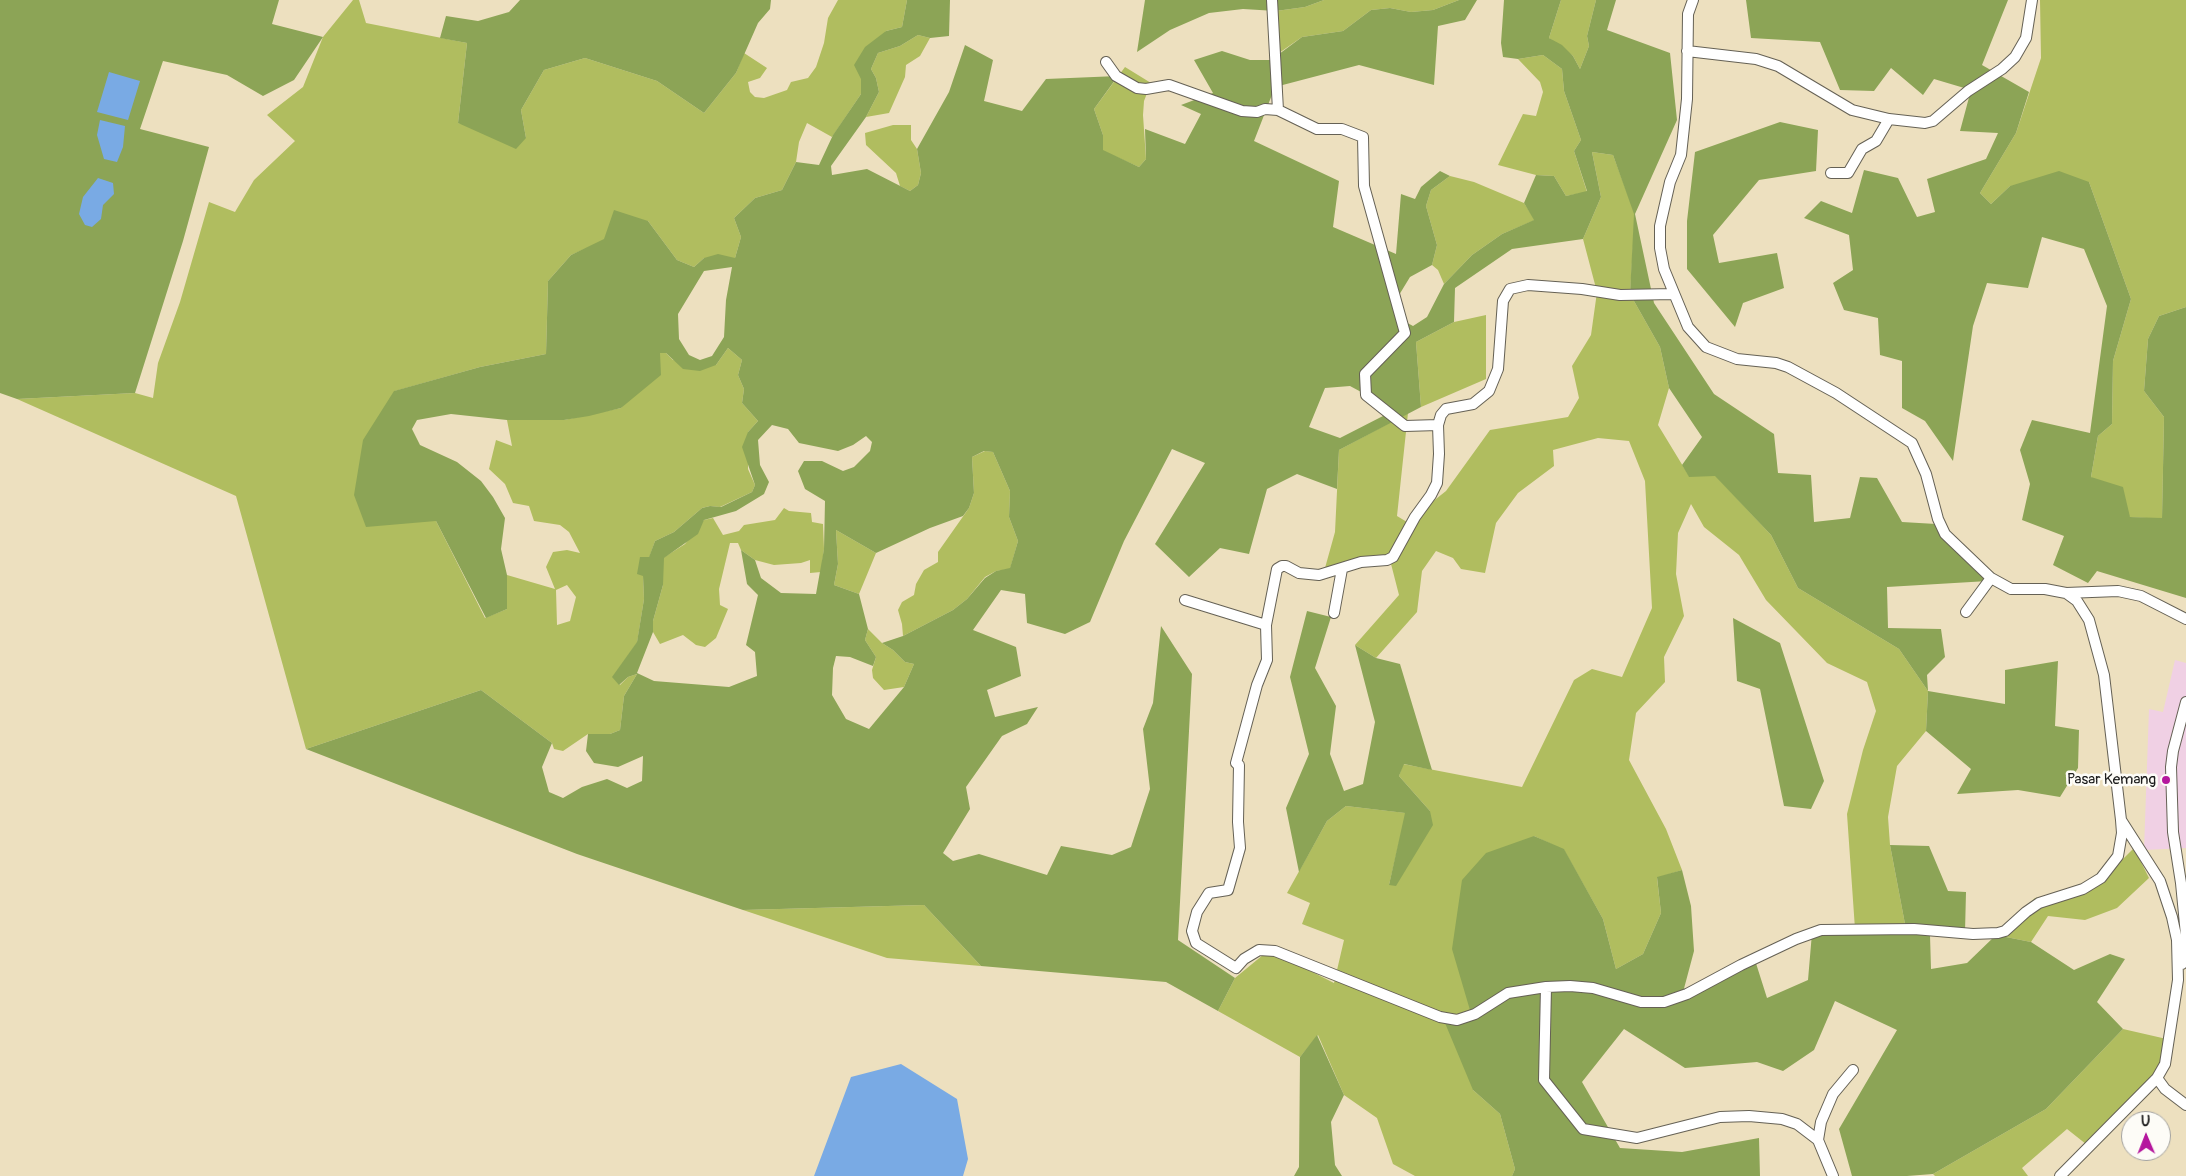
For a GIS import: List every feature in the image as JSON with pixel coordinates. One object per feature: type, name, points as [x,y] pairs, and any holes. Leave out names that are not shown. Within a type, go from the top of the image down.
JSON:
[{"type":"street","points":[[1272,0],[1278,110]]},
{"type":"street","points":[[1693,0],[1688,14],[1687,99],[1681,155],[1670,182],[1660,226],[1660,248],[1664,270],[1688,327],[1706,347],[1737,359],[1776,363],[1788,368],[1836,393],[1912,442],[1926,474],[1938,518],[1945,534],[1991,578],[2011,589],[2044,589],[2066,593],[2118,591],[2140,596],[2186,619]]},
{"type":"street","points":[[1687,51],[1756,59],[1778,66],[1852,110],[1907,123],[1926,123],[1933,121],[1968,91],[2002,69],[2015,57],[2026,38],[2032,0]]},
{"type":"street","points":[[1106,62],[1116,76],[1137,88],[1146,89],[1169,85],[1242,111],[1278,110],[1317,129],[1342,129],[1363,137],[1364,186],[1405,333],[1365,374],[1366,395],[1405,426],[1438,425]]},
{"type":"street","points":[[1831,172],[1848,173],[1862,149],[1876,141],[1889,119]]},
{"type":"street","points":[[1673,294],[1620,295],[1582,289],[1528,285],[1510,289],[1503,301],[1498,369],[1489,391],[1474,404],[1446,409],[1441,415],[1438,425],[1437,483],[1415,517],[1393,557],[1387,560],[1361,562],[1342,569],[1319,574],[1299,573],[1286,566],[1277,569],[1266,626],[1267,660],[1257,685],[1236,763],[1239,765],[1238,822],[1240,848],[1228,890],[1209,893],[1204,897],[1197,912],[1192,930],[1196,943],[1236,968],[1244,959],[1259,950],[1275,951],[1431,1014],[1457,1020],[1475,1014],[1508,993],[1546,987],[1593,988],[1641,1002],[1664,1002],[1687,994],[1741,965],[1796,939],[1821,930],[1914,928],[1974,934],[2006,931],[2026,912],[2039,903],[2083,889],[2101,878],[2118,856],[2122,833],[2121,820],[2115,782],[2104,675],[2089,620],[2077,601],[2066,593]]},
{"type":"street","points":[[1334,613],[1342,569]]},
{"type":"street","points":[[1966,612],[1991,578]]},
{"type":"street","points":[[1185,600],[1266,626]]},
{"type":"street","points":[[2060,1176],[2157,1078],[2165,1064],[2185,948],[2184,883],[2173,832],[2171,767],[2175,742],[2186,702]]},
{"type":"street","points":[[2121,820],[2160,881],[2172,917],[2177,940],[2178,980]]},
{"type":"street","points":[[1546,987],[1544,1080],[1583,1129],[1637,1138],[1720,1117],[1782,1118],[1797,1124],[1818,1140],[1833,1176]]},
{"type":"street","points":[[1818,1140],[1821,1122],[1833,1094],[1853,1070]]},
{"type":"street","points":[[2157,1078],[2165,1089],[2186,1105]]},
{"type":"shaded area","name":"Pasar Kemang","points":[[2175,660],[2186,663],[2186,848],[2144,850],[2149,709],[2163,712]]},
{"type":"green space","points":[[0,0],[279,0],[272,24],[323,37],[294,80],[263,96],[227,75],[163,61],[140,129],[209,147],[183,241],[135,393],[17,399],[0,393]]},
{"type":"green space","points":[[353,0],[359,0],[366,23],[467,43],[458,123],[526,138],[521,110],[544,70],[585,58],[657,81],[704,113],[736,73],[744,53],[767,68],[760,78],[748,82],[750,92],[755,97],[764,98],[787,90],[791,82],[808,78],[816,67],[824,43],[828,18],[838,0],[907,0],[902,27],[886,31],[861,79],[861,94],[832,137],[807,123],[799,142],[796,162],[782,190],[755,198],[734,218],[741,237],[735,258],[704,258],[694,267],[677,260],[648,221],[571,255],[548,281],[546,354],[480,367],[395,391],[436,521],[485,618],[507,609],[507,575],[555,589],[546,567],[553,552],[567,550],[580,553],[569,532],[560,525],[534,521],[529,506],[513,503],[505,484],[489,469],[496,440],[512,446],[507,420],[564,420],[621,408],[660,353],[666,353],[673,360],[716,365],[728,348],[742,360],[738,375],[744,389],[742,403],[758,421],[748,432],[748,469],[755,485],[752,492],[720,507],[710,506],[702,508],[674,532],[655,541],[643,575],[644,599],[637,643],[613,677],[620,685],[628,677],[637,674],[624,696],[620,730],[610,734],[588,734],[563,751],[554,749],[552,743],[481,690],[306,749],[236,496],[17,399],[135,393],[153,398],[158,363],[180,302],[209,202],[235,212],[254,180],[295,141],[267,115],[303,87],[323,37]],"holes":[[[567,585],[576,597],[570,621],[557,625],[556,590]]]},
{"type":"green space","points":[[520,0],[771,0],[770,9],[758,23],[736,73],[704,113],[657,81],[585,58],[544,70],[521,110],[526,138],[516,149],[458,123],[467,43],[440,38],[446,16],[478,21],[509,12]]},
{"type":"green space","points":[[907,0],[950,0],[949,36],[930,38],[918,35],[900,46],[878,53],[871,69],[876,78],[879,92],[866,117],[831,166],[832,175],[867,169],[910,191],[918,185],[921,173],[917,149],[949,92],[965,45],[993,60],[984,101],[1022,111],[1046,79],[1118,76],[1094,109],[1103,135],[1103,150],[1139,167],[1146,159],[1145,129],[1185,144],[1201,114],[1181,105],[1213,93],[1194,60],[1222,51],[1250,60],[1271,60],[1302,37],[1343,31],[1371,10],[1390,8],[1411,12],[1433,10],[1459,0],[1477,0],[1465,20],[1438,26],[1434,85],[1359,65],[1275,87],[1254,141],[1339,181],[1333,227],[1396,254],[1401,194],[1415,199],[1421,187],[1440,171],[1450,176],[1431,190],[1426,206],[1437,245],[1432,265],[1410,277],[1396,300],[1402,320],[1413,326],[1427,317],[1444,284],[1472,255],[1502,234],[1534,220],[1524,203],[1536,175],[1554,176],[1566,196],[1587,191],[1574,151],[1581,140],[1564,91],[1562,69],[1543,55],[1518,59],[1503,57],[1501,43],[1504,0],[1561,0],[1549,38],[1562,45],[1573,56],[1580,69],[1589,46],[1587,36],[1596,0],[1616,0],[1607,30],[1670,53],[1677,120],[1635,214],[1654,303],[1714,394],[1774,434],[1778,473],[1811,475],[1814,522],[1850,518],[1860,477],[1877,478],[1902,522],[1936,524],[1988,581],[1887,587],[1888,628],[1941,629],[1945,657],[1927,675],[1928,691],[1899,649],[1798,588],[1771,535],[1715,476],[1689,477],[1682,465],[1702,437],[1669,388],[1660,347],[1630,294],[1634,214],[1613,155],[1592,152],[1601,197],[1583,239],[1512,249],[1455,288],[1454,322],[1416,342],[1421,407],[1339,450],[1337,489],[1297,474],[1267,489],[1249,554],[1220,548],[1189,577],[1155,544],[1205,463],[1172,449],[1124,541],[1090,622],[1065,634],[1027,623],[1025,594],[1001,590],[973,630],[1016,647],[1021,676],[987,690],[995,717],[1038,707],[1027,724],[1002,736],[966,787],[970,809],[943,853],[953,861],[979,854],[1047,875],[1061,846],[1112,855],[1131,847],[1150,789],[1143,729],[1153,703],[1161,626],[1192,674],[1178,940],[1235,978],[1218,1011],[1166,982],[981,966],[924,905],[743,910],[577,854],[306,749],[481,690],[552,743],[542,767],[549,792],[563,798],[582,787],[607,779],[627,788],[642,781],[643,756],[618,767],[594,763],[586,751],[588,734],[610,734],[620,730],[624,696],[637,674],[628,677],[619,685],[612,677],[637,642],[644,599],[643,576],[637,574],[640,557],[649,557],[655,541],[674,532],[702,508],[710,506],[721,507],[752,492],[755,485],[742,447],[748,432],[758,421],[742,403],[744,389],[738,375],[742,360],[728,348],[716,365],[700,371],[683,369],[666,353],[660,353],[661,375],[621,408],[589,416],[564,420],[507,420],[451,414],[417,420],[412,429],[420,445],[457,462],[481,481],[505,518],[501,549],[507,575],[507,609],[486,618],[436,521],[366,527],[354,495],[363,440],[394,391],[480,367],[546,354],[548,281],[571,255],[604,239],[614,210],[648,221],[677,260],[694,267],[704,258],[718,254],[735,258],[741,237],[734,218],[755,198],[782,190],[796,162],[819,165],[833,135],[861,94],[861,79],[854,65],[865,47],[886,31],[902,27]],"holes":[[[732,267],[726,300],[724,337],[712,356],[700,360],[689,355],[679,339],[678,314],[704,271]],[[1350,386],[1376,400],[1383,416],[1340,438],[1309,427],[1325,388]],[[772,425],[788,429],[799,443],[838,451],[853,445],[866,436],[872,442],[870,451],[854,467],[843,471],[822,461],[804,461],[798,471],[805,489],[825,501],[824,549],[816,594],[781,593],[761,578],[755,560],[741,550],[747,584],[758,595],[746,645],[755,652],[757,676],[729,687],[654,681],[637,673],[653,632],[653,621],[663,585],[664,558],[698,534],[704,520],[736,511],[764,494],[769,482],[760,465],[758,440]],[[984,451],[993,452],[1010,491],[1009,517],[1018,541],[1010,568],[996,571],[985,578],[967,599],[953,610],[903,636],[882,643],[893,650],[905,662],[914,664],[904,687],[869,729],[846,719],[832,695],[833,668],[836,656],[850,657],[873,666],[876,657],[865,640],[868,629],[859,594],[834,585],[838,564],[836,530],[876,553],[930,528],[963,516],[969,508],[974,493],[972,457]]]},
{"type":"green space","points":[[1145,0],[1324,0],[1305,7],[1276,11],[1243,9],[1209,13],[1170,30],[1137,52]]},
{"type":"green space","points":[[1324,0],[1459,0],[1433,10],[1411,12],[1390,8],[1371,10],[1343,31],[1302,37],[1279,53],[1276,11],[1305,7]]},
{"type":"green space","points":[[1561,0],[1596,0],[1587,36],[1589,46],[1580,69],[1573,56],[1549,38]]},
{"type":"green space","points":[[1746,0],[2008,0],[1982,65],[2029,92],[2016,133],[1980,193],[1991,204],[2010,186],[2059,171],[2089,182],[2131,299],[2113,361],[2112,424],[2098,436],[2091,477],[2123,487],[2130,517],[2162,518],[2164,417],[2144,391],[2148,339],[2159,316],[2186,307],[2186,598],[2097,571],[2088,583],[2053,565],[2064,536],[2022,520],[2030,484],[2020,450],[2032,420],[2090,433],[2107,306],[2084,249],[2042,237],[2028,288],[1987,283],[1973,326],[1953,461],[1925,421],[1902,408],[1902,361],[1880,355],[1878,318],[1844,310],[1833,283],[1853,270],[1849,235],[1804,218],[1821,201],[1852,213],[1864,170],[1898,178],[1917,217],[1935,212],[1927,179],[1986,159],[1998,133],[1960,131],[1971,90],[1934,79],[1923,95],[1891,68],[1874,91],[1840,90],[1820,42],[1751,38]]},
{"type":"green space","points":[[2040,0],[2186,0],[2186,307],[2159,316],[2148,339],[2144,391],[2164,417],[2162,519],[2130,517],[2091,477],[2098,436],[2112,424],[2113,361],[2131,299],[2089,182],[2010,186],[1991,204],[1980,193],[2016,133],[2041,58]]},
{"type":"green space","points":[[918,35],[930,38],[920,56],[906,65],[905,77],[889,113],[866,117],[879,92],[876,78],[871,69],[878,53],[900,46]]},
{"type":"green space","points":[[1543,55],[1562,69],[1564,91],[1581,140],[1574,151],[1587,192],[1566,196],[1554,176],[1536,175],[1498,165],[1523,114],[1536,116],[1543,92],[1540,82],[1518,59]]},
{"type":"green space","points":[[1125,67],[1151,83],[1144,101],[1143,115],[1146,159],[1139,167],[1103,151],[1103,135],[1094,109]]},
{"type":"green space","points":[[1780,122],[1818,130],[1816,171],[1759,180],[1713,235],[1719,263],[1777,253],[1784,288],[1743,303],[1735,327],[1687,269],[1687,221],[1695,152]]},
{"type":"green space","points":[[893,125],[911,125],[911,140],[917,149],[921,173],[918,185],[910,191],[900,186],[896,173],[866,145],[865,133]]},
{"type":"green space","points":[[1592,152],[1613,155],[1635,214],[1630,294],[1660,347],[1669,388],[1658,425],[1689,476],[1715,475],[1771,535],[1798,588],[1899,649],[1928,691],[1926,731],[1897,766],[1888,817],[1890,845],[1905,924],[1855,929],[1847,814],[1863,750],[1876,711],[1867,682],[1827,663],[1766,600],[1739,555],[1704,527],[1691,504],[1678,533],[1676,574],[1684,616],[1664,657],[1665,682],[1636,713],[1629,760],[1666,829],[1682,870],[1657,878],[1661,913],[1643,954],[1616,969],[1603,919],[1564,850],[1534,836],[1472,1018],[1473,1090],[1500,1114],[1515,1169],[1512,1176],[1415,1176],[1393,1164],[1377,1118],[1344,1095],[1318,1035],[1300,1057],[1218,1011],[1235,978],[1269,950],[1334,983],[1344,940],[1302,924],[1310,903],[1287,893],[1327,821],[1346,806],[1406,813],[1389,885],[1430,811],[1399,776],[1403,764],[1522,787],[1574,680],[1592,669],[1622,677],[1652,608],[1645,481],[1629,441],[1598,438],[1553,450],[1554,466],[1518,493],[1496,523],[1485,573],[1461,569],[1453,558],[1436,551],[1422,571],[1417,612],[1376,658],[1355,645],[1399,595],[1390,560],[1325,568],[1335,532],[1339,450],[1408,413],[1397,516],[1407,522],[1446,491],[1490,430],[1568,417],[1579,398],[1572,366],[1591,335],[1597,292],[1583,239],[1601,197]]},
{"type":"green space","points":[[1450,176],[1474,182],[1524,203],[1535,220],[1502,234],[1472,255],[1444,284],[1438,270],[1432,265],[1437,245],[1426,206],[1431,190]]},
{"type":"green space","points":[[1486,315],[1486,379],[1421,407],[1416,342],[1454,322]]},
{"type":"green space","points":[[985,451],[993,452],[1010,491],[1009,517],[1018,541],[1010,569],[996,571],[985,577],[967,599],[953,610],[903,636],[898,610],[902,602],[914,595],[916,584],[924,570],[938,562],[938,552],[969,508],[974,493],[972,457]]},
{"type":"green space","points":[[784,508],[789,511],[811,513],[812,522],[823,524],[824,549],[821,572],[810,573],[810,560],[801,563],[774,565],[755,560],[741,550],[738,543],[730,543],[719,589],[720,605],[728,609],[716,638],[705,647],[696,645],[683,635],[660,644],[653,632],[653,621],[663,585],[663,558],[685,544],[704,520],[713,518],[723,535],[739,531],[744,525],[775,520]]},
{"type":"green space","points":[[836,530],[876,553],[859,594],[834,585],[838,564]]},
{"type":"green space","points":[[1307,611],[1331,617],[1315,668],[1336,706],[1330,754],[1344,791],[1363,784],[1375,722],[1355,645],[1376,658],[1400,664],[1432,770],[1404,764],[1399,776],[1430,811],[1433,825],[1396,886],[1389,885],[1405,813],[1346,806],[1327,821],[1299,872],[1286,808],[1309,754],[1290,677]]},
{"type":"green space","points":[[1733,618],[1780,643],[1824,781],[1811,809],[1784,806],[1760,689],[1737,681]]},
{"type":"green space","points":[[868,629],[905,662],[914,664],[904,687],[884,690],[873,678],[872,670],[876,657],[865,640]]},
{"type":"green space","points":[[2058,661],[2055,726],[2079,730],[2078,768],[2060,797],[2018,790],[1957,794],[1971,769],[1926,731],[1928,691],[2005,704],[2005,670]]},
{"type":"green space","points":[[1534,836],[1564,849],[1603,919],[1616,969],[1643,954],[1661,913],[1657,877],[1682,870],[1691,906],[1694,951],[1682,996],[1754,957],[1767,998],[1808,980],[1812,933],[1905,924],[1890,845],[1929,846],[1948,891],[1966,892],[1965,932],[1930,935],[1931,969],[1967,963],[1996,935],[2031,942],[2074,970],[2110,954],[2125,959],[2097,1002],[2123,1029],[2046,1109],[1933,1174],[1852,1176],[1839,1129],[1897,1030],[1835,1001],[1814,1050],[1783,1071],[1757,1062],[1685,1068],[1624,1029],[1582,1082],[1620,1148],[1682,1152],[1759,1138],[1760,1176],[1512,1176],[1515,1169],[1500,1114],[1473,1090],[1445,1023],[1472,1017],[1452,949],[1462,880],[1486,853]]},
{"type":"green space","points":[[2134,848],[2149,878],[2117,908],[2085,920],[2048,916],[2031,942],[1996,935],[2035,898],[2075,895],[2109,873]]},
{"type":"green space","points":[[924,905],[981,966],[887,958],[743,910]]},
{"type":"green space","points":[[2123,1029],[2171,1040],[2166,1062],[2123,1111],[2121,1111],[2121,1114],[2091,1148],[2067,1129],[2022,1168],[2028,1176],[1935,1176],[1933,1174],[2046,1109]]},
{"type":"green space","points":[[1317,1035],[1344,1095],[1331,1122],[1335,1165],[1342,1176],[1294,1176],[1299,1167],[1300,1057]]},
{"type":"water","points":[[109,72],[140,81],[128,120],[97,112]]},
{"type":"water","points":[[100,120],[125,126],[123,147],[117,162],[104,159],[97,135]]},
{"type":"water","points":[[98,178],[113,183],[114,194],[103,205],[101,219],[92,227],[85,225],[79,214],[83,197]]},
{"type":"water","points":[[901,1064],[957,1099],[968,1159],[963,1176],[814,1176],[851,1077]]},
{"type":"place","name":"Pasar Kemang","points":[[2166,780]]}]
